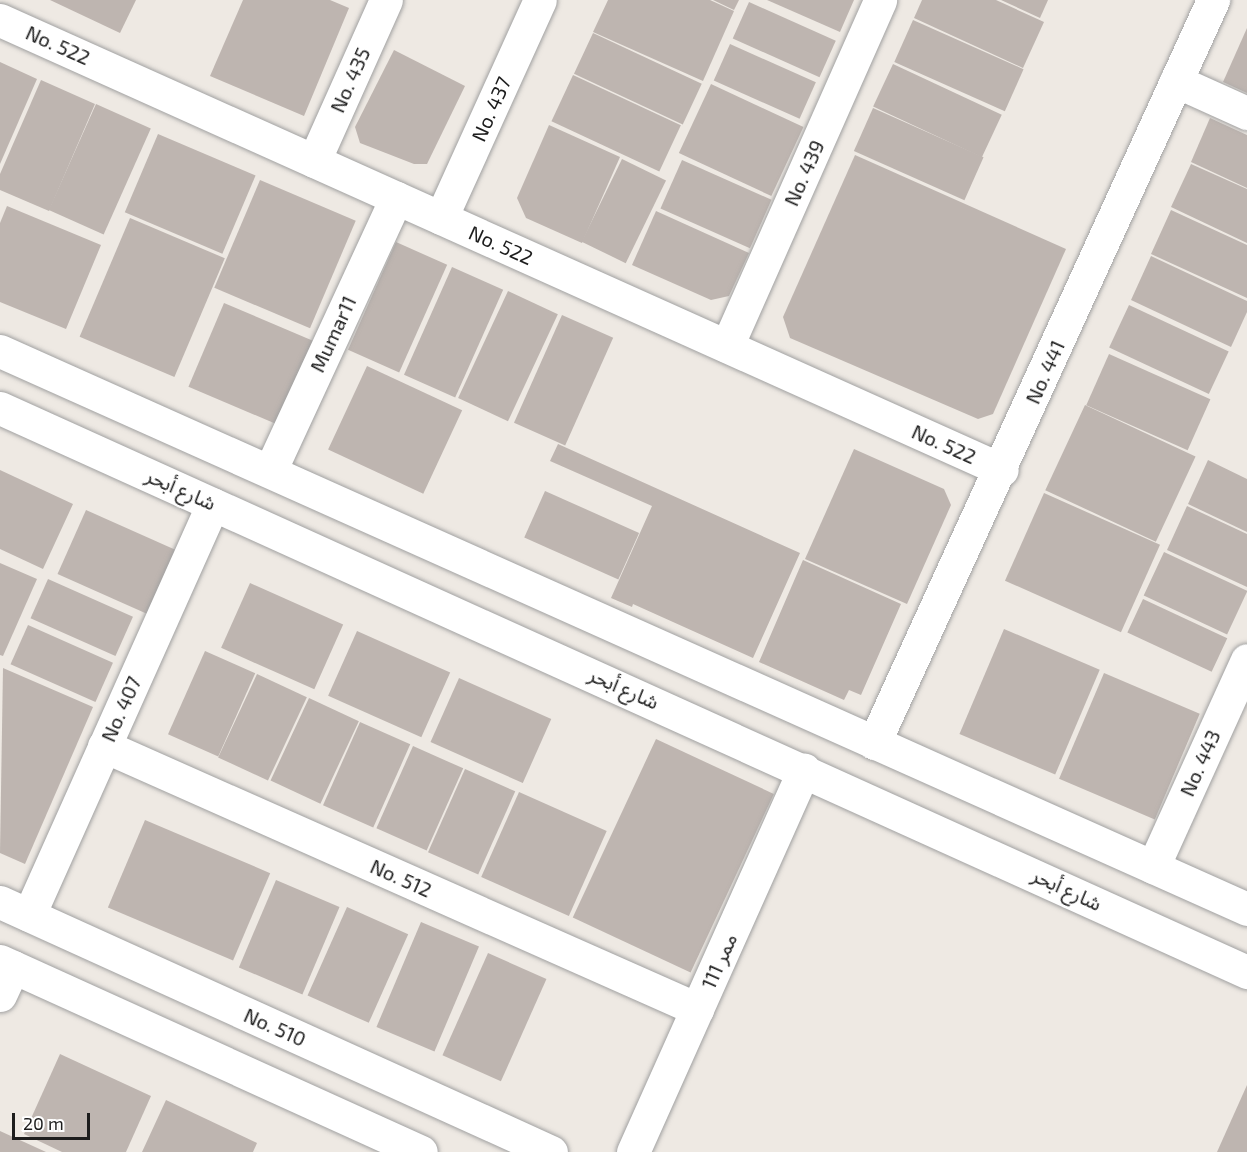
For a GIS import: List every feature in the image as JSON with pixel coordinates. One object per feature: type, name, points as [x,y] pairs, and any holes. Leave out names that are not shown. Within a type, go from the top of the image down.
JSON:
[{"type":"street","name":"No. 435","points":[[314,161],[386,0]]},
{"type":"street","name":"No. 437","points":[[441,218],[540,0]]},
{"type":"street","name":"No. 439","points":[[727,346],[880,0]]},
{"type":"street","name":"No. 441","points":[[874,743],[1002,470],[1213,0]]},
{"type":"street","name":"No. 522","points":[[0,20],[1002,470]]},
{"type":"street","points":[[1176,81],[1247,113]]},
{"type":"street","name":"Mumar11","points":[[270,471],[396,198]]},
{"type":"street","points":[[0,351],[1247,909]]},
{"type":"street","name":"شارع أبحر","points":[[0,408],[804,769],[1247,972]]},
{"type":"street","name":"No. 407","points":[[15,909],[104,746],[213,504]]},
{"type":"street","name":"No. 443","points":[[1153,867],[1247,660]]},
{"type":"street","name":"No. 512","points":[[104,746],[697,1009]]},
{"type":"street","name":"ممر 111","points":[[633,1152],[804,769]]},
{"type":"street","name":"No. 510","points":[[15,909],[551,1152]]},
{"type":"street","points":[[4,974],[421,1152]]},
{"type":"building","points":[[50,0],[136,0],[120,33]]},
{"type":"building","points":[[243,0],[330,0],[349,8],[304,116],[210,76]]},
{"type":"building","points":[[608,0],[710,0],[734,11],[703,81],[593,32]]},
{"type":"building","points":[[713,0],[739,0],[734,10]]},
{"type":"building","points":[[767,0],[854,0],[840,32]]},
{"type":"building","points":[[922,0],[996,0],[1044,22],[1023,68],[914,18]]},
{"type":"building","points":[[1001,0],[1048,0],[1040,18]]},
{"type":"building","points":[[749,2],[836,41],[820,77],[733,39]]},
{"type":"building","points":[[913,20],[1024,69],[1005,111],[894,62]]},
{"type":"building","points":[[1247,28],[1247,93],[1223,82]]},
{"type":"building","points":[[593,33],[702,84],[683,124],[574,74]]},
{"type":"building","points":[[730,44],[816,82],[800,119],[714,81]]},
{"type":"building","points":[[394,50],[465,86],[427,164],[414,164],[360,143],[355,127]]},
{"type":"building","points":[[0,62],[37,79],[0,164]]},
{"type":"building","points":[[893,64],[1002,115],[982,157],[873,107]]},
{"type":"building","points":[[573,75],[681,125],[659,172],[551,121]]},
{"type":"building","points":[[41,80],[95,104],[49,211],[0,190],[0,174]]},
{"type":"building","points":[[711,84],[803,127],[771,196],[679,153]]},
{"type":"building","points":[[96,104],[151,128],[104,234],[49,210]]},
{"type":"building","points":[[873,108],[984,157],[964,200],[854,151]]},
{"type":"building","points":[[1210,118],[1247,135],[1247,188],[1191,162]]},
{"type":"building","points":[[549,125],[620,157],[582,243],[526,218],[517,198]]},
{"type":"building","points":[[158,134],[256,175],[222,254],[125,212]]},
{"type":"building","points":[[855,155],[1066,249],[993,414],[978,419],[790,338],[783,317]]},
{"type":"building","points":[[622,159],[666,180],[626,263],[582,242]]},
{"type":"building","points":[[682,160],[772,200],[750,248],[660,208]]},
{"type":"building","points":[[1191,164],[1247,189],[1247,243],[1171,207]]},
{"type":"building","points":[[260,180],[356,221],[310,328],[214,288]]},
{"type":"building","points":[[7,206],[101,245],[66,329],[0,302],[0,223]]},
{"type":"building","points":[[1171,210],[1247,245],[1247,298],[1151,254]]},
{"type":"building","points":[[656,211],[749,253],[729,296],[711,300],[632,265]]},
{"type":"building","points":[[130,218],[225,258],[174,377],[80,337]]},
{"type":"building","points":[[396,242],[447,265],[399,373],[348,350]]},
{"type":"building","points":[[1151,256],[1247,301],[1247,312],[1231,347],[1131,300]]},
{"type":"building","points":[[452,267],[503,290],[455,398],[404,375]]},
{"type":"building","points":[[508,291],[558,314],[508,421],[458,398]]},
{"type":"building","points":[[224,303],[317,342],[281,426],[188,387]]},
{"type":"building","points":[[1129,305],[1229,351],[1209,394],[1109,348]]},
{"type":"building","points":[[562,315],[613,338],[565,446],[514,423]]},
{"type":"building","points":[[1109,354],[1210,399],[1188,450],[1086,405]]},
{"type":"building","points":[[367,366],[462,410],[423,494],[328,449]]},
{"type":"building","points":[[1085,405],[1196,457],[1156,542],[1045,490]]},
{"type":"building","points":[[558,444],[800,553],[753,658],[633,604],[632,607],[611,598],[652,506],[550,461]]},
{"type":"building","points":[[854,449],[944,489],[951,505],[907,604],[805,559]]},
{"type":"building","points":[[1208,460],[1247,479],[1247,532],[1188,504]]},
{"type":"building","points":[[0,470],[73,504],[43,569],[0,549]]},
{"type":"building","points":[[545,491],[639,533],[618,579],[524,538]]},
{"type":"building","points":[[1044,493],[1160,545],[1121,632],[1005,581]]},
{"type":"building","points":[[1187,506],[1247,534],[1247,587],[1167,550]]},
{"type":"building","points":[[86,510],[179,551],[151,615],[58,574]]},
{"type":"building","points":[[1164,552],[1247,591],[1227,634],[1144,596]]},
{"type":"building","points":[[803,560],[901,604],[861,695],[849,690],[844,700],[759,662]]},
{"type":"building","points":[[0,563],[37,579],[3,656],[0,655]]},
{"type":"building","points":[[48,579],[133,617],[115,656],[31,618]]},
{"type":"building","points":[[250,583],[343,624],[314,689],[221,648]]},
{"type":"building","points":[[1143,599],[1227,638],[1212,672],[1127,633]]},
{"type":"building","points":[[28,625],[113,663],[95,702],[11,664]]},
{"type":"building","points":[[1004,629],[1100,670],[1055,775],[959,734]]},
{"type":"building","points":[[357,631],[450,672],[421,737],[328,696]]},
{"type":"building","points":[[205,651],[255,673],[218,757],[168,734]]},
{"type":"building","points":[[3,668],[93,707],[25,864],[0,853]]},
{"type":"building","points":[[1104,673],[1200,714],[1155,819],[1059,779]]},
{"type":"building","points":[[257,674],[307,697],[268,781],[218,757]]},
{"type":"building","points":[[459,678],[551,719],[523,783],[431,742]]},
{"type":"building","points":[[309,698],[359,721],[320,804],[271,780]]},
{"type":"building","points":[[360,722],[410,744],[373,828],[323,805]]},
{"type":"building","points":[[656,739],[774,794],[691,972],[573,918]]},
{"type":"building","points":[[413,746],[463,768],[427,851],[376,828]]},
{"type":"building","points":[[465,769],[515,791],[478,875],[428,852]]},
{"type":"building","points":[[519,792],[607,831],[569,916],[481,877]]},
{"type":"building","points":[[145,820],[270,873],[233,961],[108,907]]},
{"type":"building","points":[[276,880],[340,907],[302,994],[239,967]]},
{"type":"building","points":[[347,907],[408,934],[369,1023],[308,996]]},
{"type":"building","points":[[421,922],[479,947],[434,1052],[376,1027]]},
{"type":"building","points":[[488,953],[546,979],[501,1081],[442,1055]]},
{"type":"building","points":[[60,1054],[151,1096],[126,1152],[62,1152],[24,1134]]},
{"type":"building","points":[[1247,1085],[1247,1152],[1217,1152]]},
{"type":"building","points":[[166,1100],[257,1143],[253,1152],[142,1152]]},
{"type":"building","points":[[0,1131],[46,1152],[0,1152]]}]
